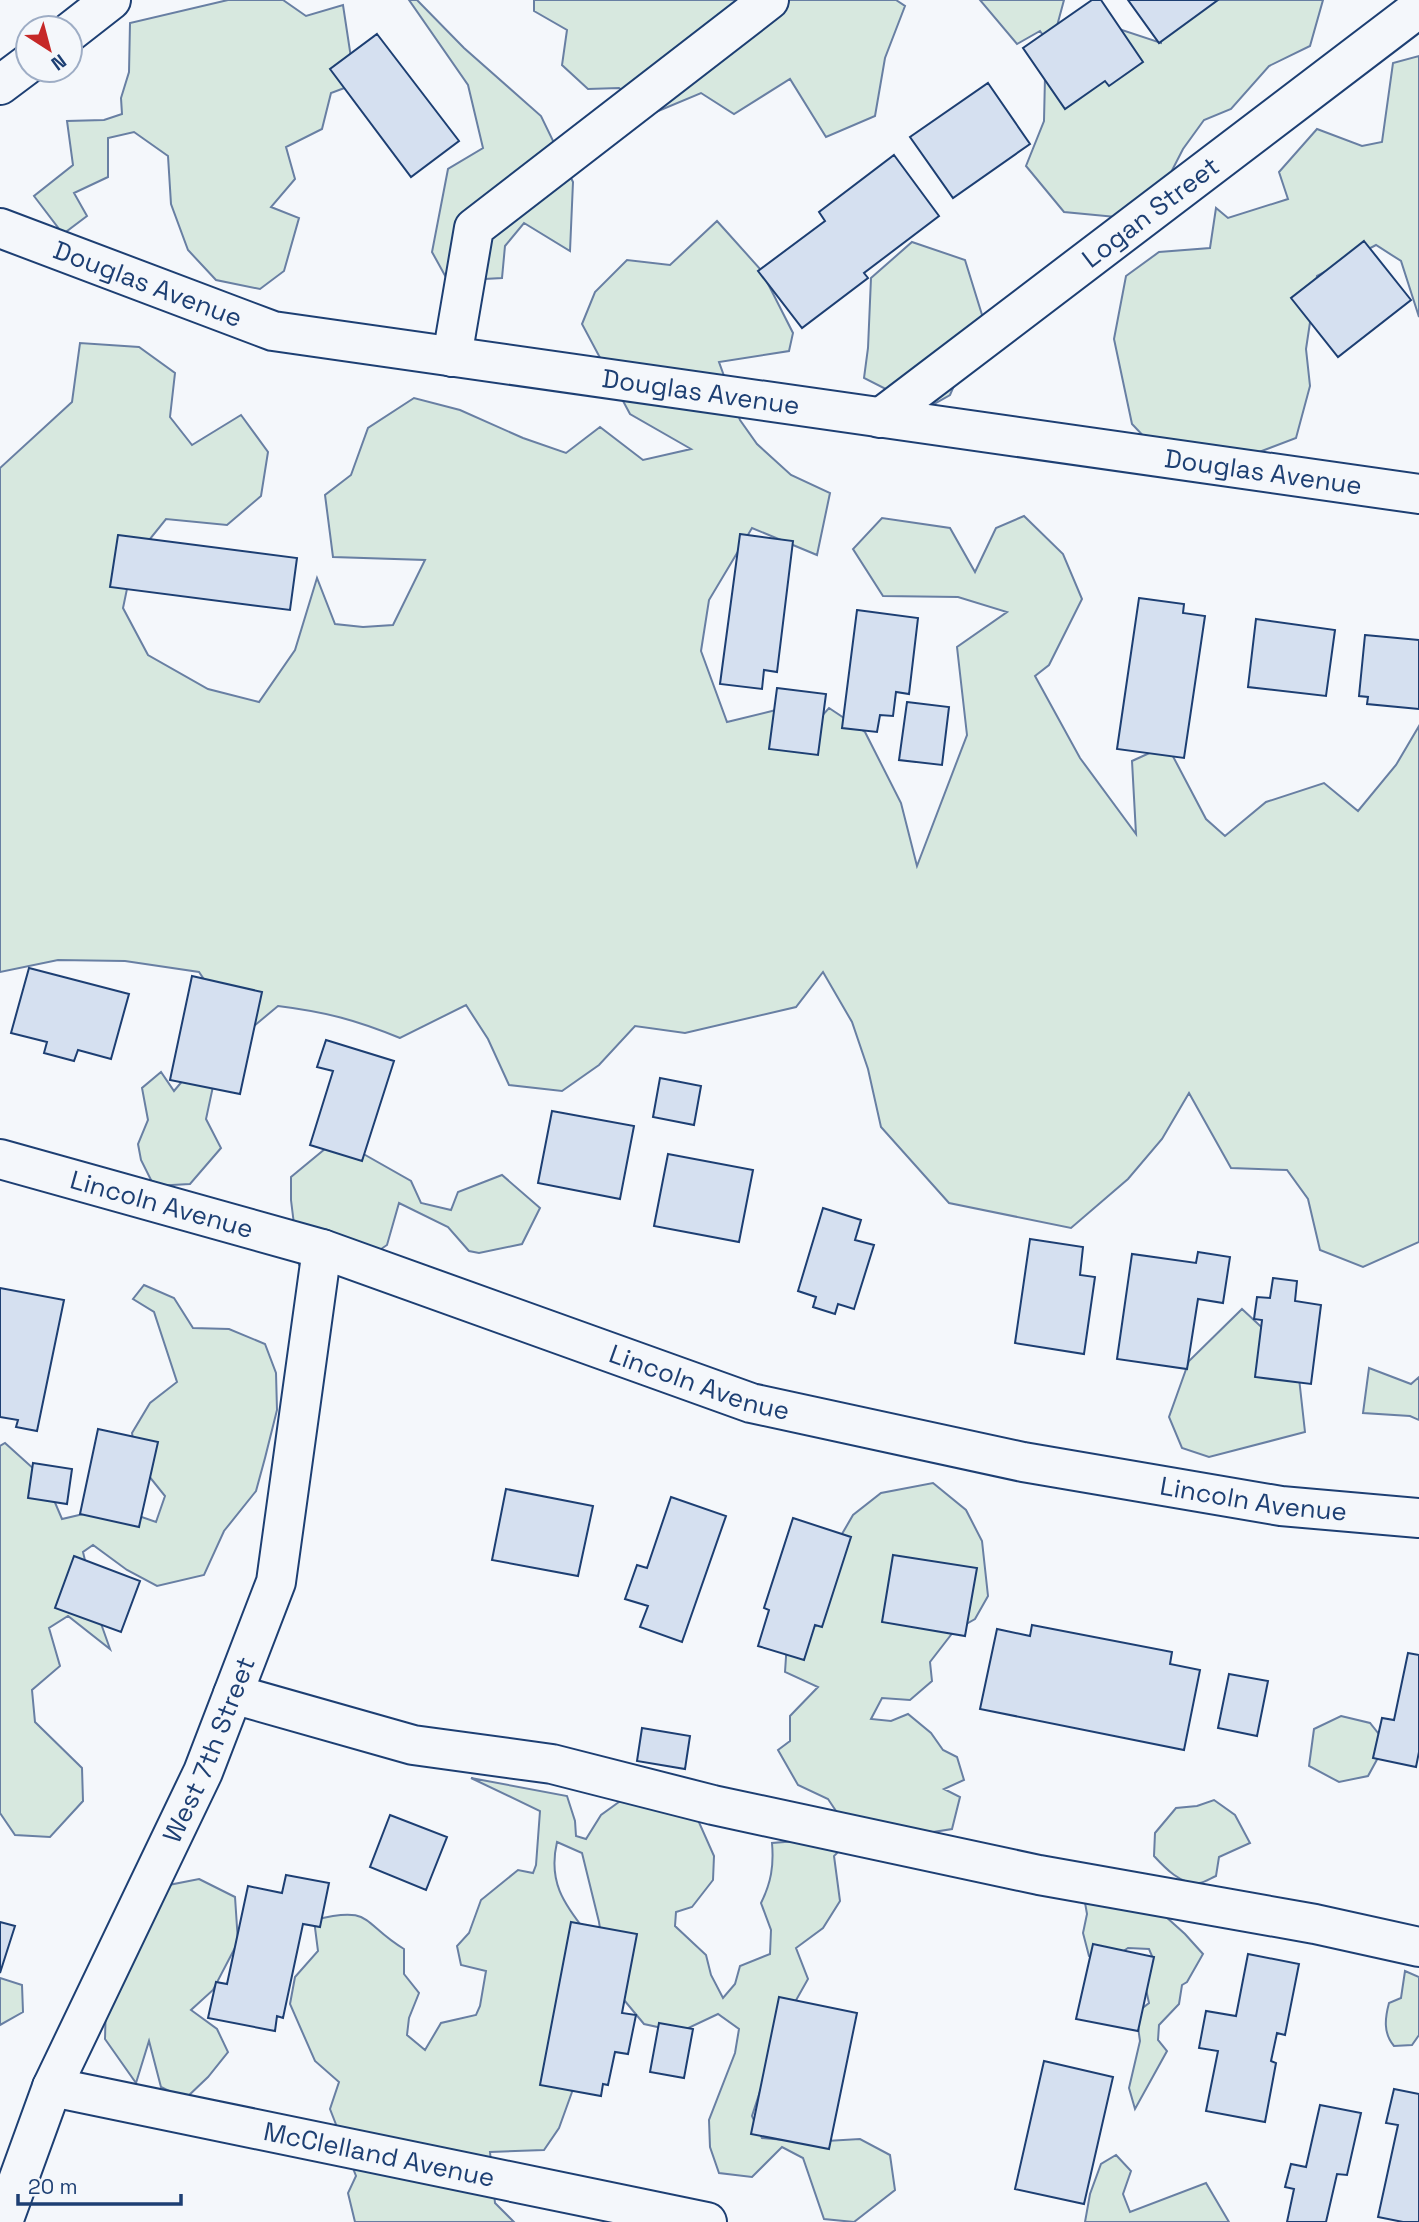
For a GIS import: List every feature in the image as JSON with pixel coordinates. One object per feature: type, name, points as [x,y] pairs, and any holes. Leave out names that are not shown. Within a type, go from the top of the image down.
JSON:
[{"type":"street","points":[[452,356],[474,228],[769,0]]},
{"type":"street","points":[[84,19],[102,3]]},
{"type":"street","name":"Logan Street","points":[[880,418],[1419,8]]},
{"type":"street","name":"Douglas Avenue","points":[[0,228],[273,331],[1419,494]]},
{"type":"street","name":"Lincoln Avenue","points":[[0,1159],[322,1249],[751,1403],[1023,1462],[1281,1506],[1419,1518]]},
{"type":"street","name":"West 7th Street","points":[[3,2222],[51,2087],[203,1772],[276,1582],[322,1249]]},
{"type":"street","points":[[233,1694],[413,1745],[552,1764],[713,1805],[1013,1869],[1314,1924],[1419,1947]]},
{"type":"street","name":"McClelland Avenue","points":[[51,2087],[708,2222]]},
{"type":"shaded area","points":[[228,0],[283,0],[306,16],[343,5],[355,84],[331,93],[322,129],[286,147],[295,179],[271,207],[299,218],[284,271],[260,289],[216,280],[188,250],[171,204],[168,156],[134,132],[108,138],[108,177],[74,193],[87,216],[63,234],[34,196],[73,165],[67,121],[104,120],[122,114],[121,98],[129,72],[130,23]]},
{"type":"shaded area","points":[[409,0],[417,0],[464,48],[541,116],[573,182],[570,251],[524,223],[505,246],[502,278],[448,281],[432,252],[448,169],[483,148],[468,85]]},
{"type":"shaded area","points":[[534,0],[896,0],[905,6],[885,58],[875,116],[826,137],[790,79],[734,114],[701,93],[651,114],[619,88],[588,89],[562,65],[567,30],[534,11]]},
{"type":"shaded area","points":[[980,0],[1064,0],[1054,37],[1119,29],[1161,43],[1162,8],[1168,0],[1323,0],[1310,46],[1269,66],[1231,109],[1204,120],[1183,149],[1164,186],[1116,217],[1064,212],[1026,166],[1044,121],[1045,77],[1062,62],[1040,31],[1017,44]]},
{"type":"shaded area","points":[[1419,56],[1419,317],[1401,261],[1376,245],[1317,276],[1306,349],[1310,386],[1296,438],[1185,480],[1132,424],[1114,339],[1126,276],[1159,252],[1210,248],[1216,208],[1228,218],[1288,199],[1279,172],[1317,129],[1362,146],[1382,142],[1393,63]]},
{"type":"shaded area","points":[[717,221],[761,270],[793,333],[789,351],[719,362],[740,420],[757,444],[791,475],[830,493],[817,555],[752,528],[709,600],[701,651],[727,722],[776,710],[791,750],[829,708],[865,732],[901,803],[917,866],[967,735],[957,647],[1007,612],[958,597],[883,596],[853,549],[882,518],[950,528],[975,572],[996,528],[1024,516],[1063,554],[1082,599],[1049,665],[1035,676],[1080,758],[1136,834],[1132,761],[1167,745],[1206,819],[1225,836],[1266,802],[1324,783],[1358,811],[1396,765],[1419,726],[1419,1242],[1363,1267],[1320,1250],[1308,1199],[1287,1170],[1231,1168],[1189,1093],[1162,1139],[1128,1179],[1071,1228],[949,1203],[881,1127],[868,1069],[852,1022],[823,972],[796,1007],[685,1033],[635,1026],[599,1065],[562,1091],[509,1085],[488,1039],[466,1005],[400,1038],[340,1018],[278,1006],[242,1036],[199,972],[125,961],[58,960],[0,972],[0,468],[72,402],[80,343],[139,347],[175,373],[170,417],[192,445],[241,415],[268,452],[261,496],[227,525],[166,519],[133,560],[123,608],[148,655],[208,689],[259,702],[295,650],[317,578],[335,624],[363,627],[393,625],[425,560],[333,557],[325,495],[351,475],[368,428],[414,398],[460,410],[523,438],[566,453],[600,427],[643,460],[691,449],[630,414],[582,324],[595,292],[627,260],[670,265]]},
{"type":"shaded area","points":[[912,242],[965,260],[983,318],[950,395],[925,409],[864,378],[871,278]]},
{"type":"shaded area","points":[[194,1067],[215,1077],[206,1119],[221,1148],[190,1184],[154,1186],[141,1160],[138,1144],[148,1120],[142,1088],[161,1072],[174,1091]]},
{"type":"shaded area","points":[[337,1139],[411,1181],[421,1203],[451,1210],[458,1192],[502,1175],[540,1208],[522,1244],[479,1253],[469,1251],[448,1227],[399,1203],[387,1245],[346,1273],[299,1265],[291,1177]]},
{"type":"shaded area","points":[[144,1285],[174,1298],[193,1328],[229,1329],[265,1344],[276,1373],[277,1410],[256,1491],[224,1531],[204,1575],[157,1586],[127,1570],[93,1545],[83,1552],[98,1615],[110,1649],[68,1616],[49,1628],[60,1666],[32,1690],[35,1722],[82,1768],[83,1801],[50,1837],[15,1835],[0,1813],[0,1446],[5,1443],[45,1479],[62,1519],[113,1507],[156,1522],[165,1496],[136,1460],[132,1433],[150,1403],[177,1382],[154,1312],[133,1299]]},
{"type":"shaded area","points":[[1242,1309],[1297,1360],[1305,1432],[1209,1457],[1182,1448],[1169,1417],[1189,1361]]},
{"type":"shaded area","points":[[1369,1368],[1411,1384],[1419,1377],[1419,1420],[1410,1416],[1363,1413]]},
{"type":"shaded area","points":[[933,1483],[966,1510],[982,1541],[988,1596],[975,1619],[954,1631],[930,1662],[932,1681],[910,1700],[882,1698],[871,1719],[891,1721],[908,1714],[931,1733],[943,1750],[957,1757],[964,1780],[944,1789],[960,1797],[952,1829],[844,1846],[834,1856],[840,1901],[823,1928],[796,1948],[808,1979],[781,2027],[752,2116],[762,2138],[809,2142],[860,2139],[890,2155],[895,2190],[854,2222],[824,2219],[803,2158],[782,2147],[752,2177],[719,2173],[710,2147],[709,2120],[735,2053],[739,2029],[718,2014],[680,2032],[644,2024],[619,1994],[606,1968],[599,1922],[582,1853],[557,1842],[556,1880],[571,1912],[587,1933],[567,2070],[572,2092],[559,2128],[544,2150],[490,2152],[495,2203],[514,2222],[355,2222],[348,2193],[356,2176],[330,2109],[339,2082],[315,2061],[290,2004],[295,1977],[318,1951],[314,1920],[333,1916],[357,1916],[365,1919],[404,1949],[404,1974],[419,1993],[409,2018],[407,2035],[425,2050],[441,2023],[476,2015],[480,2006],[486,1971],[461,1965],[457,1946],[469,1933],[481,1900],[518,1870],[533,1873],[536,1865],[540,1811],[471,1778],[567,1796],[575,1821],[576,1836],[586,1839],[601,1815],[630,1794],[694,1811],[714,1856],[713,1880],[692,1907],[676,1912],[675,1926],[706,1955],[711,1975],[723,1998],[735,1984],[740,1966],[770,1954],[771,1930],[761,1903],[771,1874],[772,1843],[810,1840],[842,1820],[828,1799],[798,1785],[778,1750],[790,1741],[790,1716],[818,1687],[785,1672],[788,1627],[853,1515],[881,1493]]},
{"type":"shaded area","points":[[1341,1716],[1370,1723],[1386,1743],[1368,1776],[1339,1782],[1309,1766],[1314,1729]]},
{"type":"shaded area","points":[[1214,1800],[1235,1815],[1250,1843],[1219,1857],[1216,1876],[1201,1883],[1192,1883],[1174,1875],[1154,1856],[1155,1833],[1176,1808],[1197,1806]]},
{"type":"shaded area","points":[[199,1879],[235,1897],[238,1942],[213,1990],[191,2010],[217,2029],[228,2052],[208,2077],[185,2099],[161,2087],[149,2041],[136,2083],[105,2039],[106,2001],[169,1885]]},
{"type":"shaded area","points":[[1084,1897],[1155,1907],[1203,1954],[1187,1982],[1182,1985],[1179,2004],[1159,2025],[1158,2040],[1167,2051],[1135,2109],[1129,2088],[1140,2041],[1136,2013],[1149,2003],[1144,1980],[1152,1956],[1149,1949],[1128,1948],[1106,1963],[1089,1956],[1083,1933],[1087,1914]]},
{"type":"shaded area","points":[[1405,1971],[1419,1977],[1419,2035],[1412,2045],[1394,2046],[1387,2031],[1387,2014],[1389,2003],[1401,1998]]},
{"type":"shaded area","points":[[0,1978],[22,1985],[23,2012],[0,2025]]},
{"type":"shaded area","points":[[1116,2155],[1131,2171],[1123,2194],[1130,2212],[1206,2183],[1229,2222],[1085,2222],[1090,2194],[1101,2164]]},
{"type":"building","points":[[1092,0],[1101,0],[1143,62],[1109,86],[1105,81],[1065,109],[1023,48]]},
{"type":"building","points":[[1128,0],[1218,0],[1159,43]]},
{"type":"building","points":[[377,34],[459,141],[411,177],[330,69]]},
{"type":"building","points":[[988,83],[1030,144],[953,198],[910,137]]},
{"type":"building","points":[[894,155],[939,216],[864,273],[868,278],[802,328],[758,271],[825,221],[819,212]]},
{"type":"building","points":[[1364,241],[1411,300],[1338,357],[1291,298]]},
{"type":"building","points":[[740,534],[793,541],[777,672],[764,670],[762,689],[720,684]]},
{"type":"building","points":[[118,535],[297,558],[290,610],[110,587]]},
{"type":"building","points":[[1139,598],[1184,604],[1183,613],[1205,616],[1184,758],[1117,749]]},
{"type":"building","points":[[857,610],[918,618],[909,694],[896,692],[893,716],[880,715],[877,732],[842,728]]},
{"type":"building","points":[[1256,619],[1335,630],[1326,696],[1248,687]]},
{"type":"building","points":[[1365,635],[1419,640],[1419,709],[1367,704],[1368,697],[1359,696]]},
{"type":"building","points":[[777,688],[826,694],[818,755],[769,749]]},
{"type":"building","points":[[907,702],[949,707],[942,765],[899,760]]},
{"type":"building","points":[[29,968],[129,994],[111,1059],[78,1050],[74,1061],[44,1053],[47,1042],[11,1033]]},
{"type":"building","points":[[192,976],[262,992],[240,1094],[170,1080]]},
{"type":"building","points":[[326,1040],[394,1061],[362,1161],[310,1145],[333,1071],[317,1067]]},
{"type":"building","points":[[660,1078],[701,1086],[694,1125],[653,1117]]},
{"type":"building","points":[[552,1111],[634,1126],[620,1199],[538,1183]]},
{"type":"building","points":[[668,1154],[753,1170],[739,1242],[654,1226]]},
{"type":"building","points":[[823,1208],[861,1220],[855,1240],[874,1245],[854,1309],[838,1304],[835,1314],[813,1307],[816,1297],[798,1291]]},
{"type":"building","points":[[1030,1239],[1083,1247],[1080,1275],[1095,1277],[1084,1354],[1015,1343]]},
{"type":"building","points":[[1198,1252],[1230,1257],[1223,1303],[1198,1299],[1187,1369],[1117,1359],[1132,1254],[1196,1263]]},
{"type":"building","points":[[1273,1278],[1297,1281],[1295,1301],[1321,1305],[1311,1384],[1255,1377],[1262,1320],[1254,1319],[1257,1297],[1270,1298]]},
{"type":"building","points":[[0,1288],[64,1300],[37,1431],[16,1427],[18,1420],[0,1417]]},
{"type":"building","points":[[98,1429],[158,1442],[139,1527],[80,1514]]},
{"type":"building","points":[[33,1463],[72,1469],[67,1504],[28,1498]]},
{"type":"building","points":[[506,1489],[593,1506],[578,1576],[492,1560]]},
{"type":"building","points":[[671,1497],[726,1516],[682,1642],[640,1627],[648,1606],[625,1599],[637,1565],[647,1568]]},
{"type":"building","points":[[793,1518],[851,1537],[822,1627],[815,1625],[804,1660],[758,1646],[769,1610],[764,1608]]},
{"type":"building","points":[[893,1555],[977,1568],[965,1636],[882,1622]]},
{"type":"building","points":[[74,1556],[140,1581],[121,1632],[55,1608]]},
{"type":"building","points":[[1032,1625],[1172,1652],[1170,1664],[1200,1670],[1184,1750],[980,1709],[997,1629],[1030,1636]]},
{"type":"building","points":[[1408,1653],[1419,1655],[1419,1752],[1416,1767],[1373,1758],[1382,1718],[1394,1720]]},
{"type":"building","points":[[1229,1674],[1268,1681],[1257,1736],[1218,1728]]},
{"type":"building","points":[[642,1728],[690,1736],[685,1769],[637,1761]]},
{"type":"building","points":[[390,1815],[447,1837],[426,1890],[370,1867]]},
{"type":"building","points":[[286,1875],[329,1883],[320,1927],[303,1924],[283,2018],[277,2016],[275,2031],[208,2018],[216,1982],[227,1984],[248,1886],[282,1893]]},
{"type":"building","points":[[0,1922],[15,1926],[0,1973]]},
{"type":"building","points":[[571,1922],[637,1934],[622,2013],[636,2015],[628,2054],[615,2052],[608,2085],[603,2084],[601,2096],[540,2085]]},
{"type":"building","points":[[1093,1944],[1154,1957],[1138,2031],[1076,2019]]},
{"type":"building","points":[[1248,1954],[1299,1964],[1285,2035],[1277,2033],[1271,2061],[1276,2063],[1265,2122],[1206,2111],[1218,2051],[1199,2048],[1206,2011],[1236,2016]]},
{"type":"building","points":[[779,1997],[857,2013],[829,2149],[751,2134]]},
{"type":"building","points":[[659,2023],[693,2029],[684,2078],[650,2072]]},
{"type":"building","points":[[1044,2061],[1113,2077],[1084,2204],[1015,2189]]},
{"type":"building","points":[[1394,2089],[1419,2094],[1419,2222],[1378,2217],[1398,2125],[1386,2123]]},
{"type":"building","points":[[1320,2105],[1361,2113],[1347,2175],[1337,2174],[1326,2222],[1287,2222],[1294,2189],[1285,2187],[1291,2164],[1306,2167]]}]
